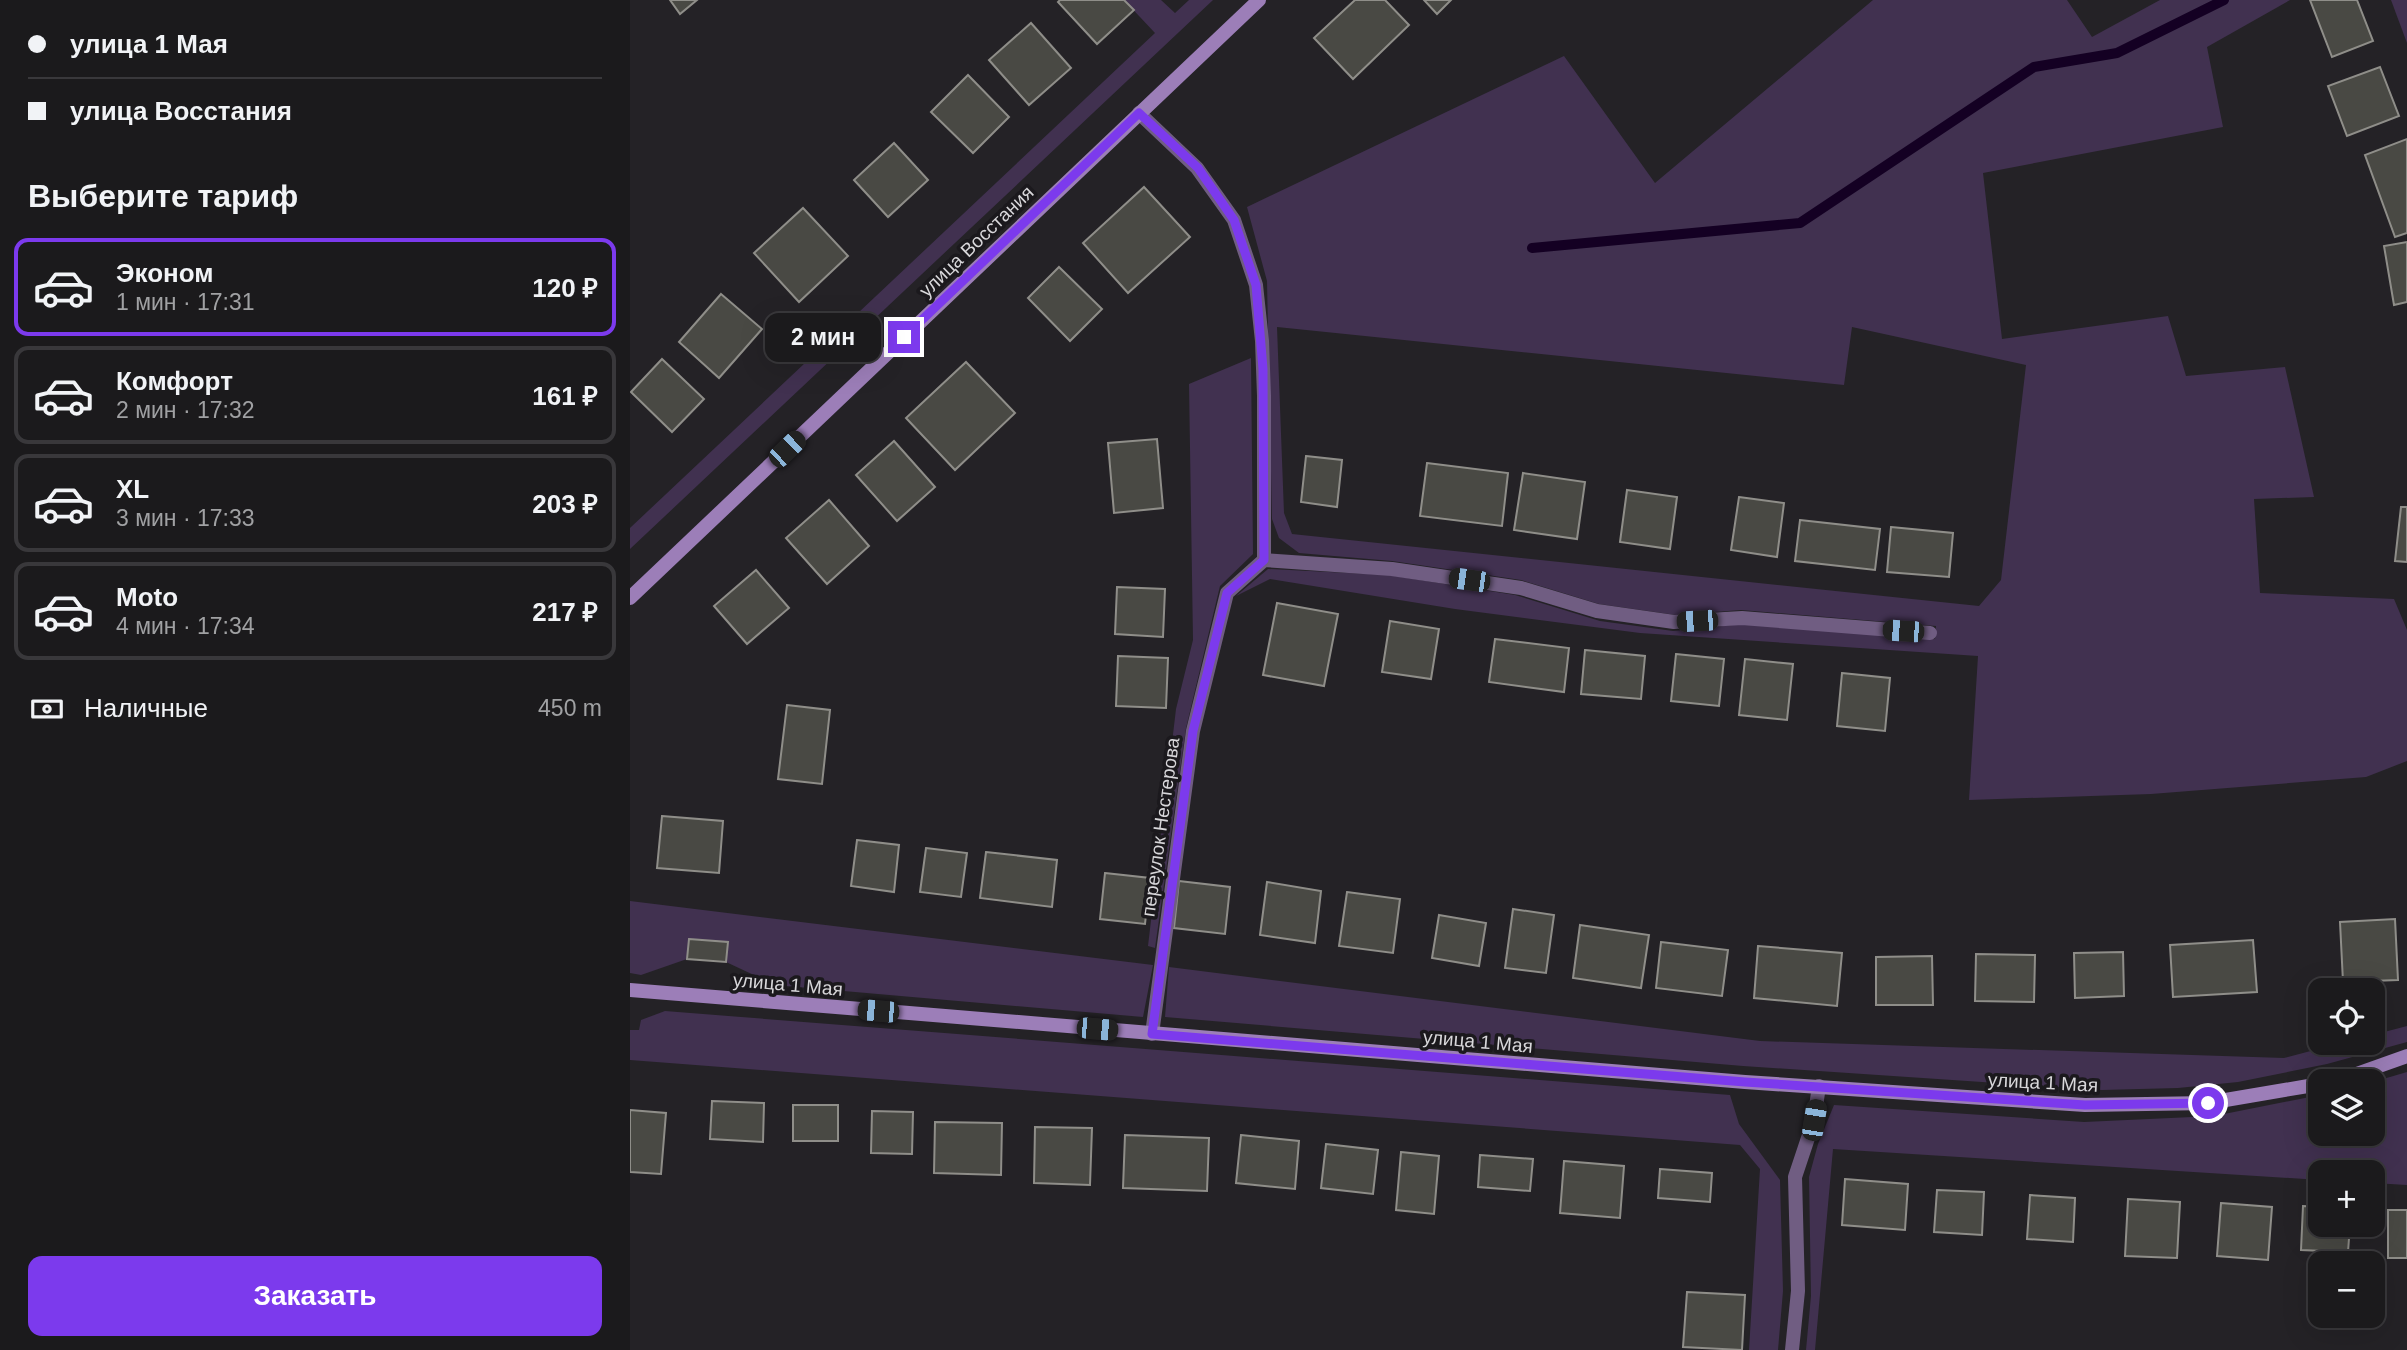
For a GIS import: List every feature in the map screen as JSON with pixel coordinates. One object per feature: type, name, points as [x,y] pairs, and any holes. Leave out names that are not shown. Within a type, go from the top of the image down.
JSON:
[{"type":"main road","name":"улица Восстания","points":[[630,598],[1259,0]]},
{"type":"main road","name":"улица 1 Мая","points":[[631,990],[1745,1082],[2085,1105],[2208,1103],[2308,1086]]},
{"type":"main road","points":[[2370,1069],[2407,1056]]},
{"type":"street","points":[[1139,113],[1198,168],[1234,220],[1256,285],[1263,369],[1264,560],[1392,569],[1482,582],[1521,588],[1597,611],[1674,622],[1742,618],[1930,633]]},
{"type":"street","name":"переулок Нестерова","points":[[1152,1034],[1193,731],[1227,593],[1264,560]]},
{"type":"street","points":[[1792,1350],[1798,1291],[1795,1177],[1814,1120],[1819,1086]]},
{"type":"shaded area","points":[[1124,0],[1161,0],[1175,13],[1189,0],[1213,0],[630,549],[630,528],[1155,33]]},
{"type":"shaded area","points":[[1873,0],[2067,0],[2092,37],[2160,0],[2290,0],[2207,47],[2223,127],[1983,173],[2002,339],[2168,316],[2186,376],[2285,367],[2314,497],[2254,499],[2260,593],[2394,599],[2407,630],[2407,761],[2366,777],[2151,794],[1969,800],[1978,656],[1640,633],[1455,609],[1270,579],[1236,596],[1268,569],[1388,575],[1515,595],[1600,621],[1673,631],[1743,624],[1935,639],[1936,626],[1741,610],[1676,615],[1599,604],[1521,580],[1392,561],[1299,553],[1279,538],[1272,519],[1267,281],[1247,207],[1564,56],[1655,183]],"holes":[[[1277,327],[1844,385],[1852,327],[2026,365],[2001,580],[1979,606],[1292,534],[1284,513]]]},
{"type":"shaded area","points":[[2391,0],[2407,0],[2407,43]]},
{"type":"shaded area","points":[[1251,358],[1253,554],[1220,586],[1186,728],[1155,948],[1148,946],[1176,709],[1193,640],[1189,384]]},
{"type":"shaded area","points":[[630,901],[1153,965],[1143,1017],[775,985],[726,962],[727,942],[689,939],[687,959],[641,975],[630,973]]},
{"type":"shaded area","points":[[1169,967],[1760,1041],[2284,1058],[2308,1052],[2308,1055],[2360,1055],[2238,1082],[2178,1088],[2102,1090],[1743,1066],[1165,1017]]},
{"type":"shaded area","points":[[665,1011],[1730,1095],[1739,1124],[1780,1180],[1783,1291],[1778,1350],[1749,1350],[1760,1169],[1740,1145],[630,1060],[630,1030],[639,1030],[641,1020]]},
{"type":"shaded area","points":[[2407,1026],[2407,1042],[2385,1048],[2385,1032]]},
{"type":"shaded area","points":[[2407,1072],[2407,1185],[2385,1184],[2385,1160],[2308,1160],[2308,1179],[1833,1149],[1815,1350],[1806,1350],[1811,1296],[1809,1177],[1818,1144],[1834,1105],[2084,1122],[2214,1116],[2308,1097],[2308,1146],[2385,1146],[2385,1078]]},
{"type":"building","points":[[670,0],[697,0],[680,14]]},
{"type":"building","points":[[1124,0],[1134,10],[1097,44],[1058,2]]},
{"type":"building","points":[[1355,0],[1385,0],[1409,25],[1353,79],[1314,38]]},
{"type":"building","points":[[1424,0],[1451,0],[1437,14]]},
{"type":"building","points":[[2310,0],[2357,0],[2373,41],[2332,57]]},
{"type":"building","points":[[1031,23],[1071,68],[1029,105],[989,60]]},
{"type":"building","points":[[2380,67],[2399,116],[2347,136],[2328,86]]},
{"type":"building","points":[[968,75],[1009,117],[973,153],[931,112]]},
{"type":"building","points":[[2407,139],[2407,233],[2395,237],[2365,155]]},
{"type":"building","points":[[894,143],[928,180],[888,217],[854,180]]},
{"type":"building","points":[[1144,187],[1190,237],[1128,293],[1083,243]]},
{"type":"building","points":[[803,208],[848,256],[799,302],[754,253]]},
{"type":"building","points":[[2407,242],[2407,302],[2394,305],[2384,246]]},
{"type":"building","points":[[1059,267],[1102,309],[1070,341],[1028,298]]},
{"type":"building","points":[[721,294],[762,329],[719,378],[679,342]]},
{"type":"building","points":[[662,359],[704,399],[672,432],[631,392]]},
{"type":"building","points":[[966,362],[1015,413],[955,470],[906,418]]},
{"type":"building","points":[[1157,439],[1163,508],[1114,513],[1108,443]]},
{"type":"building","points":[[894,441],[935,487],[897,521],[856,475]]},
{"type":"building","points":[[1306,456],[1342,460],[1337,507],[1301,502]]},
{"type":"building","points":[[1427,463],[1508,473],[1502,526],[1420,516]]},
{"type":"building","points":[[1523,473],[1585,482],[1577,539],[1514,530]]},
{"type":"building","points":[[1627,490],[1677,497],[1670,549],[1620,542]]},
{"type":"building","points":[[1739,497],[1784,503],[1777,557],[1731,550]]},
{"type":"building","points":[[829,500],[869,546],[827,584],[786,538]]},
{"type":"building","points":[[2401,507],[2407,507],[2407,562],[2395,561]]},
{"type":"building","points":[[1800,520],[1880,529],[1875,570],[1795,561]]},
{"type":"building","points":[[1891,527],[1953,533],[1949,577],[1887,572]]},
{"type":"building","points":[[756,570],[789,608],[747,644],[714,606]]},
{"type":"building","points":[[1117,587],[1165,589],[1163,637],[1115,634]]},
{"type":"building","points":[[1277,603],[1338,614],[1324,686],[1263,675]]},
{"type":"building","points":[[1390,621],[1439,629],[1431,679],[1382,672]]},
{"type":"building","points":[[1495,639],[1569,648],[1564,692],[1489,682]]},
{"type":"building","points":[[1585,650],[1645,656],[1641,699],[1581,694]]},
{"type":"building","points":[[1676,654],[1724,659],[1719,706],[1671,701]]},
{"type":"building","points":[[1118,656],[1168,658],[1166,708],[1116,706]]},
{"type":"building","points":[[1745,659],[1793,664],[1787,720],[1739,715]]},
{"type":"building","points":[[1842,673],[1890,678],[1885,731],[1837,726]]},
{"type":"building","points":[[787,705],[830,710],[822,784],[778,779]]},
{"type":"building","points":[[662,816],[723,821],[719,873],[657,868]]},
{"type":"building","points":[[857,840],[899,845],[894,892],[851,886]]},
{"type":"building","points":[[926,848],[967,853],[961,897],[920,892]]},
{"type":"building","points":[[986,852],[1057,860],[1052,907],[980,898]]},
{"type":"building","points":[[1105,873],[1150,878],[1145,924],[1100,919]]},
{"type":"building","points":[[1179,881],[1230,887],[1225,934],[1174,928]]},
{"type":"building","points":[[1267,882],[1321,891],[1315,943],[1260,935]]},
{"type":"building","points":[[1347,892],[1400,899],[1393,953],[1339,946]]},
{"type":"building","points":[[1513,909],[1554,915],[1546,973],[1505,968]]},
{"type":"building","points":[[1439,915],[1486,923],[1479,966],[1432,958]]},
{"type":"building","points":[[2395,919],[2398,980],[2343,978],[2340,922]]},
{"type":"building","points":[[1580,925],[1649,935],[1641,988],[1573,978]]},
{"type":"building","points":[[689,939],[728,942],[726,962],[687,959]]},
{"type":"building","points":[[2253,940],[2257,992],[2173,997],[2170,945]]},
{"type":"building","points":[[1661,942],[1728,950],[1722,996],[1656,988]]},
{"type":"building","points":[[1758,946],[1842,953],[1837,1006],[1754,998]]},
{"type":"building","points":[[2123,952],[2124,996],[2075,998],[2074,953]]},
{"type":"building","points":[[1976,954],[2035,955],[2034,1002],[1975,1001]]},
{"type":"building","points":[[1932,956],[1933,1005],[1876,1005],[1876,957]]},
{"type":"building","points":[[712,1101],[764,1103],[763,1142],[710,1139]]},
{"type":"building","points":[[793,1105],[838,1105],[838,1141],[793,1141]]},
{"type":"building","points":[[630,1110],[666,1113],[661,1174],[630,1172]]},
{"type":"building","points":[[872,1111],[913,1112],[912,1154],[871,1153]]},
{"type":"building","points":[[935,1122],[1002,1123],[1001,1175],[934,1173]]},
{"type":"building","points":[[1035,1127],[1092,1128],[1090,1185],[1034,1183]]},
{"type":"building","points":[[1125,1135],[1209,1138],[1207,1191],[1123,1188]]},
{"type":"building","points":[[1241,1135],[1299,1141],[1295,1189],[1236,1183]]},
{"type":"building","points":[[1326,1144],[1378,1150],[1373,1194],[1321,1188]]},
{"type":"building","points":[[1401,1152],[1439,1156],[1434,1214],[1396,1210]]},
{"type":"building","points":[[1480,1155],[1533,1159],[1530,1191],[1478,1187]]},
{"type":"building","points":[[1564,1161],[1624,1166],[1620,1218],[1560,1213]]},
{"type":"building","points":[[1660,1169],[1712,1173],[1710,1202],[1658,1198]]},
{"type":"building","points":[[1845,1179],[1908,1184],[1905,1230],[1842,1225]]},
{"type":"building","points":[[1937,1190],[1984,1192],[1982,1235],[1934,1232]]},
{"type":"building","points":[[2030,1195],[2075,1198],[2073,1242],[2027,1239]]},
{"type":"building","points":[[2128,1199],[2180,1202],[2177,1258],[2125,1256]]},
{"type":"building","points":[[2221,1203],[2272,1207],[2268,1260],[2217,1256]]},
{"type":"building","points":[[2303,1206],[2308,1206],[2308,1237],[2349,1237],[2348,1251],[2301,1250]]},
{"type":"building","points":[[2388,1210],[2407,1210],[2407,1258],[2388,1258]]},
{"type":"building","points":[[1687,1292],[1745,1295],[1742,1350],[1683,1347]]},
{"type":"waterway","points":[[1532,248],[1800,223],[2034,67],[2117,53],[2224,0]]},
{"type":"route","points":[[904,337],[1139,113],[1198,168],[1234,220],[1256,285],[1262,341],[1264,560],[1227,593],[1193,731],[1152,1034],[1745,1082],[2085,1105],[2208,1103]]}]
